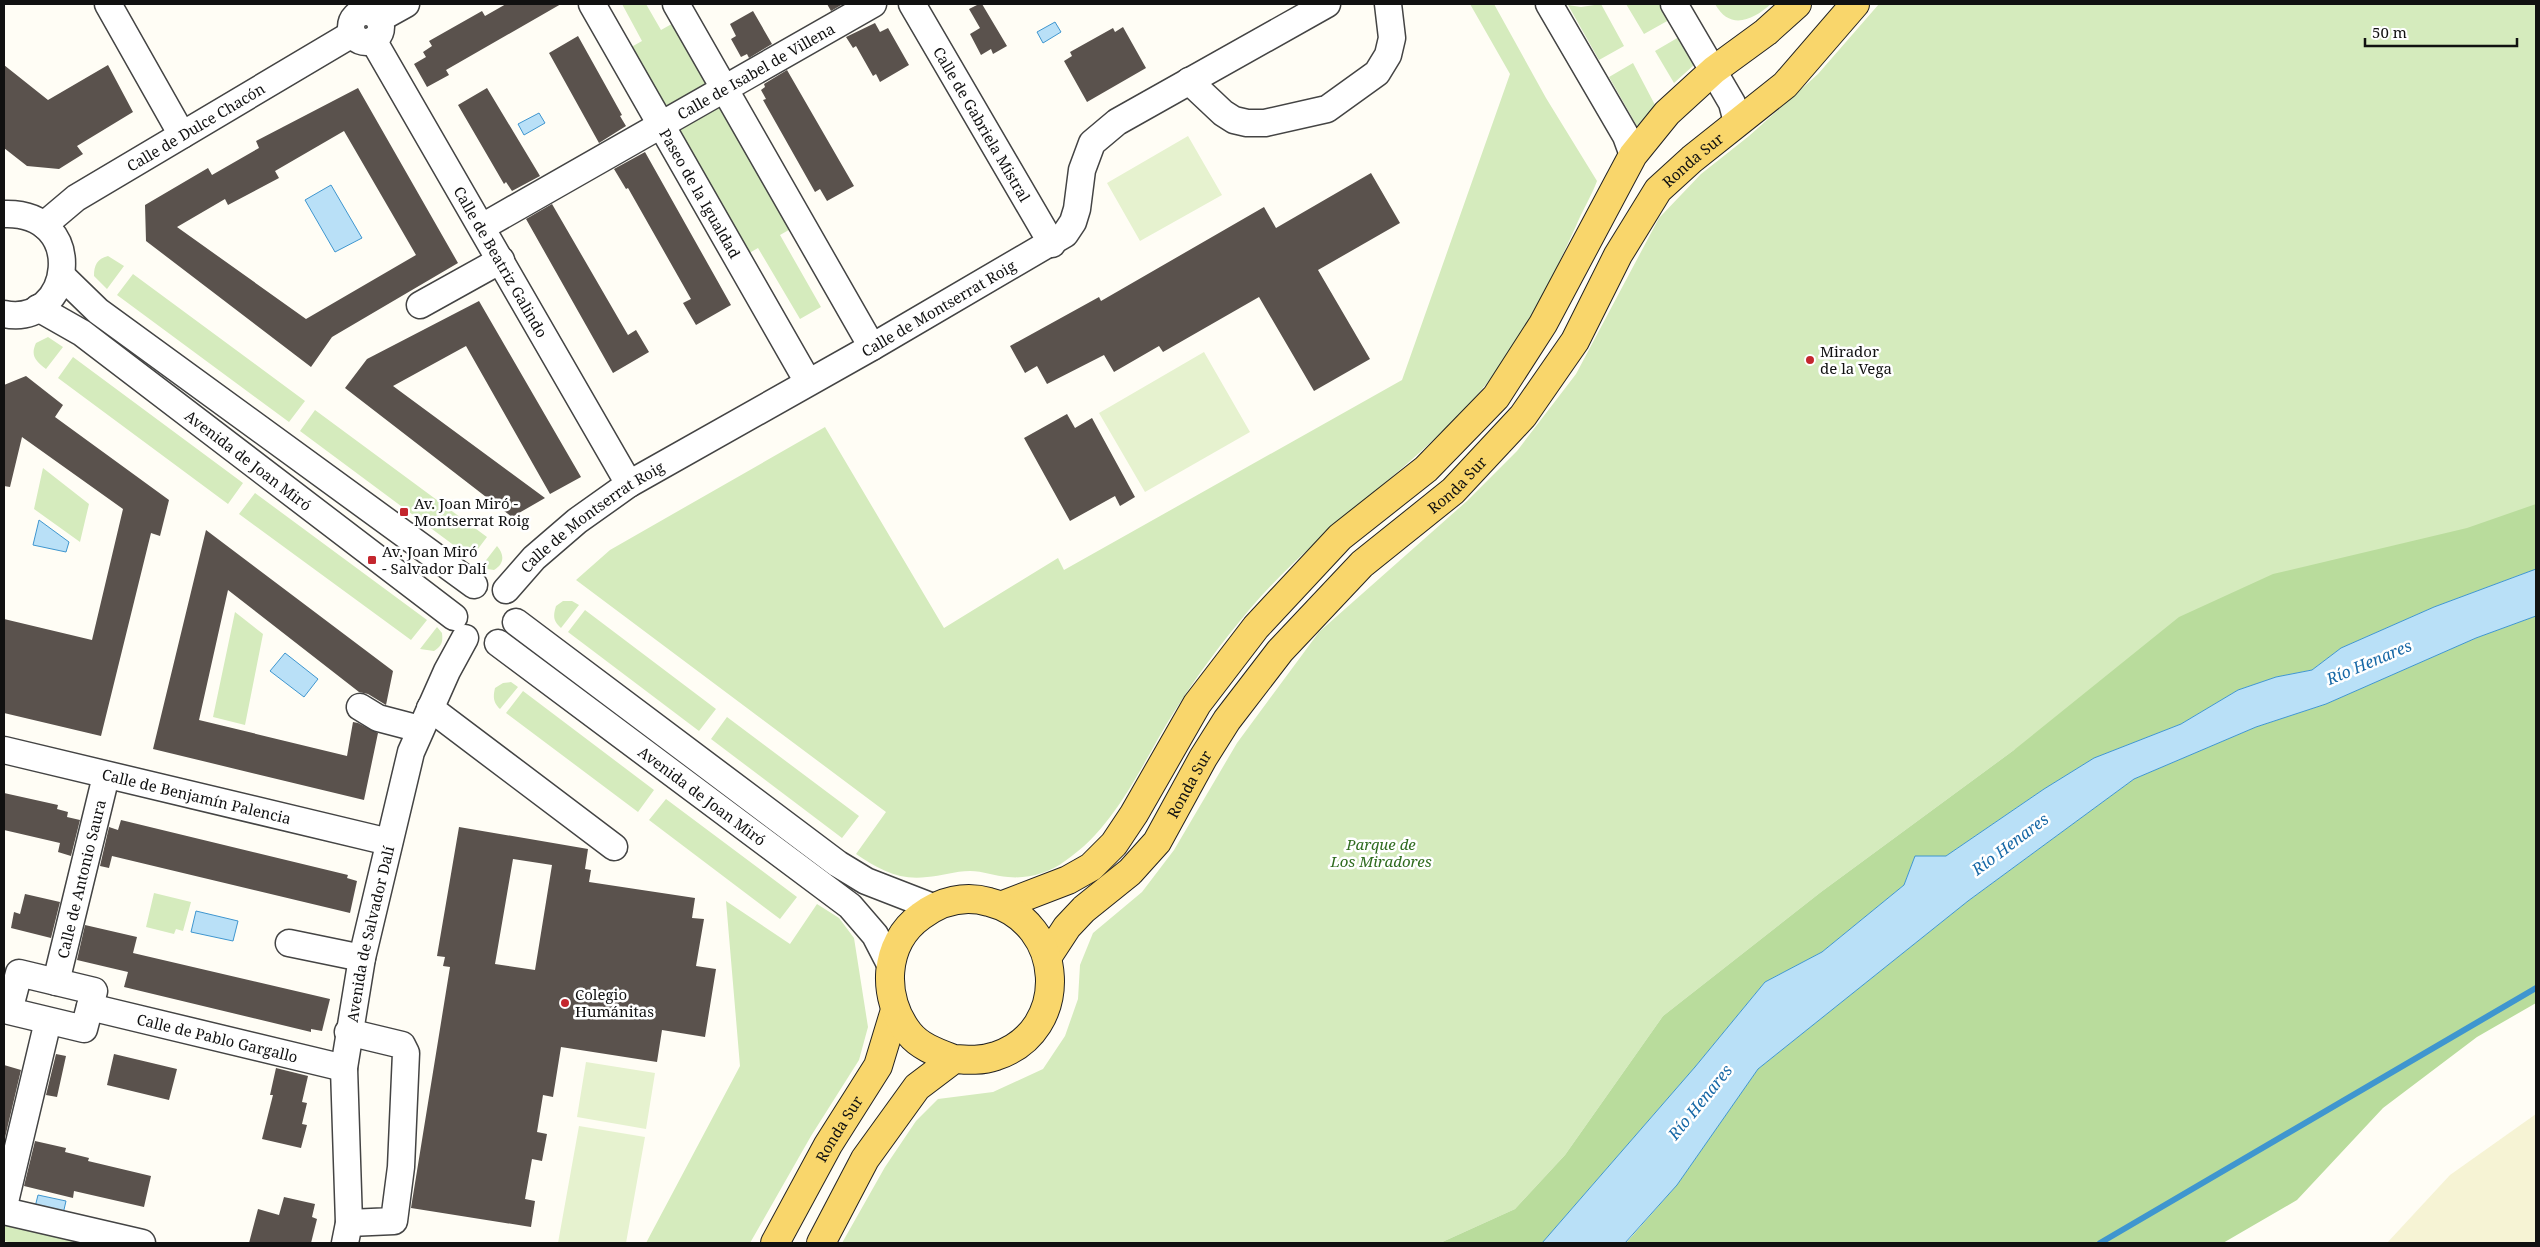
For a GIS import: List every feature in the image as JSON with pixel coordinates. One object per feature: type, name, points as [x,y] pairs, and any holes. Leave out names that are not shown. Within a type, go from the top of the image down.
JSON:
[{"type":"main road","points":[[1003,905],[1068,880],[1091,867],[1114,844],[1134,814],[1197,704],[1256,627],[1340,537],[1426,469],[1496,397],[1543,324],[1633,155],[1667,113],[1714,70],[1766,32],[1797,4]]},
{"type":"main road","name":"Ronda Sur","points":[[1048,956],[1067,927],[1084,909],[1130,872],[1157,842],[1203,758],[1227,720],[1280,651],[1362,564],[1453,491],[1523,416],[1575,341],[1618,255],[1658,190],[1737,122],[1786,85],[1855,4]]},
{"type":"main road","points":[[980,899],[1003,905],[1024,919],[1039,937],[1048,956],[1051,979],[1047,1004],[1033,1030],[1016,1046],[996,1056],[974,1060],[954,1059],[929,1050],[910,1034],[895,1010],[889,989],[890,964],[899,940],[915,920],[933,907],[957,900],[980,899]]},
{"type":"main road","name":"Ronda Sur","points":[[775,1243],[828,1145],[878,1066],[895,1010]]},
{"type":"main road","points":[[821,1243],[865,1159],[905,1103],[917,1087],[954,1059]]},
{"type":"street","points":[[108,4],[182,135]]},
{"type":"street","name":"Calle de Dulce Chacón","points":[[44,225],[69,202],[182,135],[363,22],[406,4]]},
{"type":"street","name":"Paseo de la Igualdad","points":[[592,4],[808,382]]},
{"type":"street","points":[[676,4],[872,347]]},
{"type":"street","name":"Calle de Isabel de Villena","points":[[482,227],[873,4]]},
{"type":"street","name":"Calle de Gabriela Mistral","points":[[912,4],[1052,244]]},
{"type":"street","name":"Calle de Montserrat Roig","points":[[506,590],[534,558],[577,521],[629,484],[1052,244],[1065,234],[1073,222],[1077,209],[1082,170],[1092,142],[1118,122],[1327,4]]},
{"type":"street","points":[[1189,82],[1222,113],[1234,120],[1247,123],[1264,123],[1327,109],[1377,73],[1388,55],[1392,38],[1388,4]]},
{"type":"street","points":[[1549,4],[1626,136],[1633,155]]},
{"type":"street","points":[[1674,4],[1732,103],[1737,122]]},
{"type":"street","name":"Calle de Beatriz Galindo","points":[[363,22],[629,484]]},
{"type":"street","points":[[4,214],[31,217],[44,225],[54,235],[60,248],[63,262],[62,276],[53,295],[38,308],[24,313],[4,314]]},
{"type":"street","points":[[420,305],[501,260]]},
{"type":"street","name":"Avenida de Joan Miró","points":[[62,276],[98,311],[474,585]]},
{"type":"street","name":"Avenida de Joan Miró","points":[[38,308],[82,333],[483,646],[498,643],[850,906],[875,935],[890,964]]},
{"type":"street","points":[[460,628],[456,602],[461,594],[474,585],[488,582],[506,590],[517,606],[516,622],[510,634],[498,643]]},
{"type":"street","name":"Avenida de Joan Miró","points":[[516,622],[838,864],[866,881],[933,907]]},
{"type":"street","name":"Avenida de Salvador Dalí","points":[[347,1233],[344,1068],[348,1032],[362,958],[411,752],[460,628]]},
{"type":"street","points":[[360,707],[378,718],[425,718],[614,847]]},
{"type":"street","name":"Calle de Benjamín Palencia","points":[[4,750],[106,776],[389,842]]},
{"type":"street","name":"Calle de Antonio Saura","points":[[56,982],[106,776]]},
{"type":"street","points":[[289,943],[362,958]]},
{"type":"street","points":[[19,973],[56,982],[94,991],[84,1030],[9,1012],[9,990],[19,973]]},
{"type":"street","name":"Calle de Pablo Gargallo","points":[[90,1007],[344,1068]]},
{"type":"street","points":[[4,1206],[48,1021]]},
{"type":"street","points":[[347,1233],[394,1221],[401,1167],[406,1053],[402,1045],[390,1040],[348,1032]]},
{"type":"street","points":[[4,1211],[142,1243]]},
{"type":"shaded area","points":[[2536,1114],[2536,1243],[2387,1243],[2450,1175]]},
{"type":"green space","points":[[622,4],[646,4],[661,30],[677,21],[714,88],[663,116],[626,50],[642,41]]},
{"type":"green space","points":[[1470,4],[1494,4],[1546,98],[1597,181],[1564,252],[1525,327],[1494,374],[1477,395],[1458,416],[1406,465],[1325,534],[1273,583],[1229,635],[1182,699],[1114,812],[1083,847],[1059,865],[1038,874],[1023,877],[970,871],[917,878],[890,873],[856,854],[886,812],[576,580],[610,550],[825,427],[944,628],[1058,558],[1064,570],[1402,380],[1510,74]]},
{"type":"green space","points":[[1601,4],[1624,46],[1599,60],[1568,5],[1581,7]]},
{"type":"green space","points":[[1626,4],[1660,4],[1669,20],[1644,34]]},
{"type":"green space","points":[[1715,4],[1771,4],[1757,15],[1742,20],[1735,20],[1728,18]]},
{"type":"green space","name":"Parque de Los Miradores","points":[[1879,4],[2536,4],[2536,505],[2014,750],[1821,892],[1663,1016],[1565,1155],[1515,1209],[1440,1243],[842,1243],[885,1167],[916,1121],[938,1099],[993,1092],[1043,1069],[1065,1036],[1078,999],[1080,965],[1093,933],[1142,892],[1174,850],[1237,743],[1319,632],[1467,501],[1517,451],[1576,374],[1659,218],[1701,174],[1749,136],[1818,74]]},
{"type":"green space","points":[[1679,37],[1694,65],[1674,83],[1655,51]]},
{"type":"green space","points":[[1633,63],[1655,105],[1637,126],[1609,77]]},
{"type":"green space","points":[[722,100],[794,227],[780,235],[821,307],[800,319],[758,248],[744,256],[671,129]]},
{"type":"green space","points":[[1188,136],[1222,195],[1140,241],[1107,183]]},
{"type":"green space","points":[[108,256],[124,266],[107,289],[94,276],[97,263]]},
{"type":"green space","points":[[133,274],[305,401],[289,422],[117,295]]},
{"type":"green space","points":[[48,337],[63,347],[46,369],[35,358],[34,348],[36,343]]},
{"type":"green space","points":[[1204,352],[1250,432],[1145,492],[1099,413]]},
{"type":"green space","points":[[73,357],[243,483],[228,504],[58,378]]},
{"type":"green space","points":[[315,410],[487,537],[471,558],[300,431]]},
{"type":"green space","points":[[43,468],[89,504],[80,542],[34,509]]},
{"type":"green space","points":[[255,493],[427,620],[411,640],[239,514]]},
{"type":"green space","points":[[2536,504],[2536,569],[2434,607],[2341,648],[2312,670],[2276,677],[2238,690],[2181,724],[2094,758],[2044,789],[1946,856],[1915,856],[1904,885],[1822,952],[1765,982],[1695,1067],[1542,1243],[1440,1243],[1515,1209],[1565,1155],[1663,1016],[1821,892],[2014,750],[2179,617],[2273,574],[2467,528]]},
{"type":"green space","points":[[497,546],[502,556],[500,565],[494,570],[480,568]]},
{"type":"green space","points":[[563,601],[572,601],[579,605],[561,628],[556,623],[554,616],[556,606]]},
{"type":"green space","points":[[585,610],[716,709],[699,731],[568,632]]},
{"type":"green space","points":[[235,612],[263,634],[245,725],[213,717]]},
{"type":"green space","points":[[2536,616],[2536,1003],[2477,1037],[2383,1108],[2297,1200],[2223,1243],[1626,1243],[1677,1185],[1758,1069],[1968,901],[2134,779],[2256,727],[2326,704],[2476,638]]},
{"type":"green space","points":[[437,627],[442,633],[442,641],[439,647],[434,651],[420,649]]},
{"type":"green space","points":[[511,682],[518,687],[500,709],[494,699],[495,688],[503,683]]},
{"type":"green space","points":[[523,691],[654,790],[638,812],[506,713]]},
{"type":"green space","points":[[727,717],[859,816],[842,838],[711,739]]},
{"type":"green space","points":[[666,799],[797,897],[780,919],[649,820]]},
{"type":"green space","points":[[154,893],[191,902],[183,931],[176,929],[174,934],[146,927]]},
{"type":"green space","points":[[726,901],[790,944],[817,904],[839,918],[854,938],[868,1027],[859,1060],[811,1136],[750,1243],[646,1243],[740,1066]]},
{"type":"green space","points":[[586,1062],[655,1073],[646,1129],[577,1117]]},
{"type":"green space","points":[[579,1126],[645,1137],[626,1243],[558,1243]]},
{"type":"green space","points":[[5,1220],[98,1243],[12,1243],[4,1241]]},
{"type":"water","points":[[1055,22],[1061,32],[1043,43],[1037,32]]},
{"type":"water","points":[[539,113],[545,123],[524,135],[518,124]]},
{"type":"water","points":[[331,185],[362,238],[335,252],[305,200]]},
{"type":"water","points":[[39,520],[69,542],[66,552],[33,545]]},
{"type":"water","name":"Río Henares","points":[[2536,569],[2536,616],[2476,638],[2326,704],[2256,727],[2134,779],[1968,901],[1758,1069],[1677,1185],[1625,1243],[1542,1243],[1695,1067],[1765,982],[1822,952],[1904,885],[1915,856],[1946,856],[2044,789],[2094,758],[2181,724],[2238,690],[2276,677],[2312,670],[2341,648],[2434,607]]},
{"type":"water","points":[[285,653],[318,679],[304,697],[270,671]]},
{"type":"water","points":[[196,911],[238,921],[233,941],[191,932]]},
{"type":"water","points":[[38,1195],[66,1201],[63,1214],[35,1207]]},
{"type":"building","points":[[506,4],[561,4],[446,70],[449,75],[427,87],[414,64],[426,57],[423,52],[432,46],[429,41],[482,11],[485,16]]},
{"type":"building","points":[[827,4],[843,4],[831,11]]},
{"type":"building","points":[[982,4],[1007,46],[993,54],[991,49],[981,55],[970,34],[980,28],[969,9]]},
{"type":"building","points":[[753,11],[772,44],[749,58],[747,54],[741,57],[731,39],[736,36],[730,24]]},
{"type":"building","points":[[875,23],[880,32],[888,28],[909,65],[880,82],[876,74],[873,76],[856,46],[853,48],[846,37]]},
{"type":"building","points":[[1123,27],[1146,68],[1087,102],[1064,61],[1072,56],[1070,52],[1113,28],[1115,32]]},
{"type":"building","points":[[578,36],[622,115],[620,116],[626,126],[599,143],[549,53]]},
{"type":"building","points":[[4,65],[48,100],[108,65],[133,112],[77,146],[83,154],[59,169],[27,166],[4,148]]},
{"type":"building","points":[[787,70],[854,186],[827,201],[820,189],[815,192],[763,100],[766,99],[761,90],[765,87],[764,84]]},
{"type":"building","points":[[358,88],[458,263],[332,337],[311,367],[146,241],[145,205],[208,168],[212,175],[259,148],[256,141]],"holes":[[[344,131],[416,255],[306,319],[177,227],[225,199],[228,205],[279,178],[275,171]]]},
{"type":"building","points":[[487,88],[540,176],[512,191],[506,182],[504,184],[458,105]]},
{"type":"building","points":[[645,152],[731,305],[696,325],[683,303],[691,299],[628,188],[626,189],[614,169]]},
{"type":"building","points":[[1371,173],[1400,223],[1318,270],[1370,359],[1314,391],[1259,297],[1163,352],[1159,346],[1114,372],[1104,355],[1047,384],[1037,366],[1025,373],[1010,346],[1099,297],[1101,301],[1264,207],[1276,228]]},
{"type":"building","points":[[552,204],[628,335],[636,330],[649,352],[613,373],[526,219]]},
{"type":"building","points":[[479,301],[581,477],[550,494],[466,346],[393,386],[545,498],[512,517],[345,388],[367,359]]},
{"type":"building","points":[[26,376],[63,405],[55,417],[169,500],[160,536],[151,533],[101,736],[4,713],[4,619],[92,640],[123,509],[22,437],[10,487],[4,486],[4,385]]},
{"type":"building","points":[[1067,414],[1075,428],[1092,418],[1135,497],[1120,506],[1115,496],[1070,521],[1024,438]]},
{"type":"building","points":[[206,530],[393,671],[386,705],[368,694],[359,692],[228,590],[199,720],[347,756],[353,722],[358,723],[378,733],[364,800],[153,749]]},
{"type":"building","points":[[4,793],[58,805],[57,809],[68,812],[67,817],[80,820],[71,856],[58,852],[60,843],[4,830]]},
{"type":"building","points":[[121,820],[348,875],[347,878],[357,881],[350,913],[112,856],[109,868],[100,866],[109,827],[118,830]]},
{"type":"building","points":[[459,827],[588,849],[585,869],[591,870],[589,882],[695,898],[692,918],[704,919],[696,966],[716,969],[705,1037],[662,1030],[657,1062],[561,1047],[553,1097],[543,1095],[537,1132],[547,1134],[542,1161],[532,1159],[525,1199],[535,1201],[531,1227],[411,1208],[450,967],[443,966],[445,957],[437,956]],"holes":[[[513,859],[552,865],[535,970],[495,964]]]},
{"type":"building","points":[[25,894],[60,902],[51,938],[11,928],[14,912],[20,914]]},
{"type":"building","points":[[85,925],[137,937],[133,953],[330,999],[322,1031],[311,1029],[311,1032],[124,987],[128,972],[77,960]]},
{"type":"building","points":[[56,1054],[66,1056],[57,1097],[46,1095]]},
{"type":"building","points":[[114,1054],[177,1069],[169,1100],[107,1085]]},
{"type":"building","points":[[4,1065],[21,1070],[4,1142]]},
{"type":"building","points":[[276,1068],[308,1076],[302,1102],[307,1103],[302,1124],[307,1125],[301,1148],[262,1139],[273,1095],[270,1095]]},
{"type":"building","points":[[35,1141],[66,1148],[65,1152],[89,1158],[88,1161],[151,1176],[144,1207],[74,1191],[73,1198],[24,1186]]},
{"type":"building","points":[[284,1197],[315,1204],[312,1217],[317,1219],[311,1243],[249,1243],[258,1209],[279,1215]]},
{"type":"waterway","points":[[2100,1243],[2536,988]]},
{"type":"place","name":"Mirador de la Vega","points":[[1810,360]]},
{"type":"place","name":"Av. Joan Miró - Montserrat Roig","points":[[404,512]]},
{"type":"place","name":"Av. Joan Miró - Salvador Dalí","points":[[372,560]]},
{"type":"place","name":"Colegio Humánitas","points":[[565,1003]]}]
